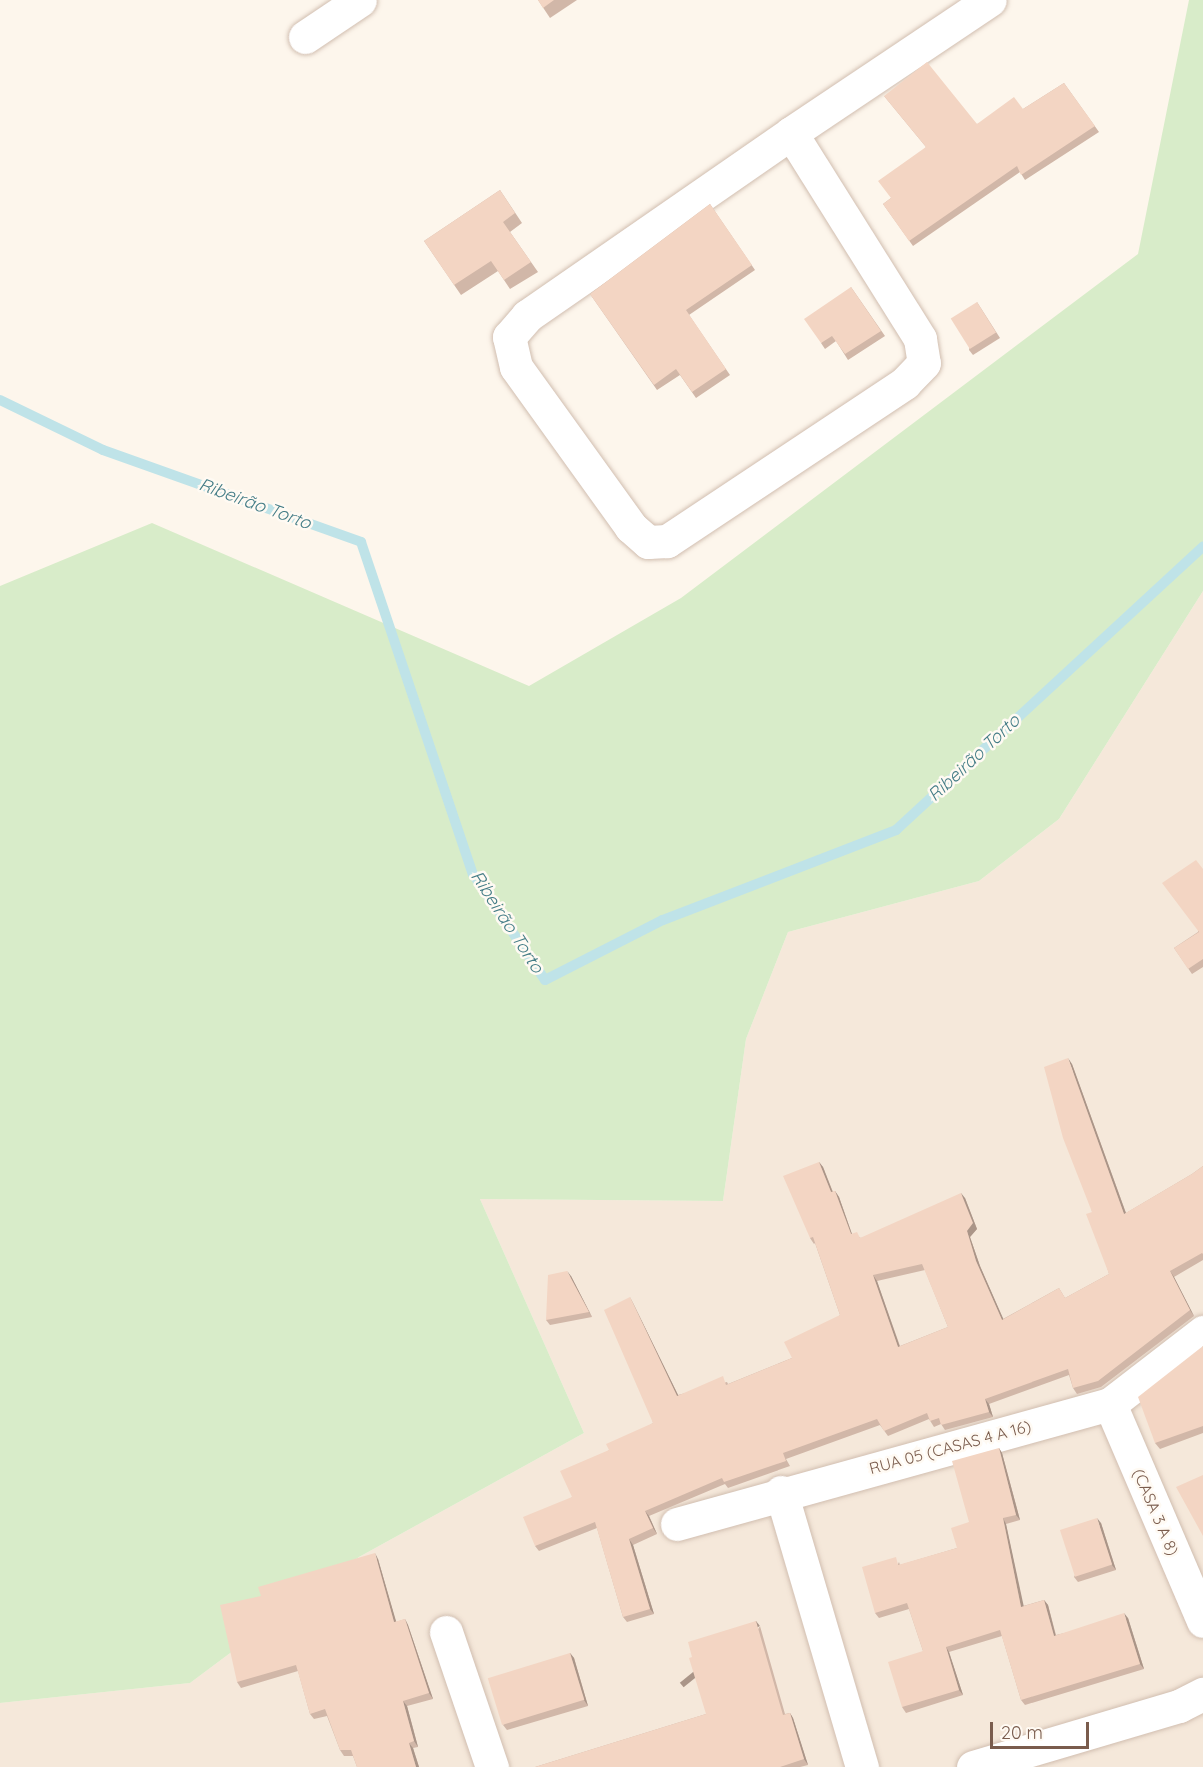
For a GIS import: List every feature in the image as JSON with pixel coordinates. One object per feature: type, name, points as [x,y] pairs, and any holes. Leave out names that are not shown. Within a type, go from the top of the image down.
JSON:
[{"type":"street","points":[[305,37],[360,0]]},
{"type":"street","points":[[791,133],[920,339],[924,363],[905,383],[667,541],[648,542],[631,527],[516,367],[509,337],[527,316],[791,133],[990,0]]},
{"type":"street","name":"RUA 05 (CASAS 4 A 16)","points":[[677,1524],[781,1492],[1110,1404],[1203,1332]]},
{"type":"street","name":"(CASA 3 A 8)","points":[[1110,1404],[1203,1621]]},
{"type":"street","points":[[781,1492],[862,1767]]},
{"type":"street","points":[[446,1632],[492,1767]]},
{"type":"street","points":[[972,1767],[1179,1706],[1203,1694]]},
{"type":"shaded area","points":[[1203,591],[1203,1767],[0,1767],[0,1703],[190,1683],[359,1557],[584,1433],[480,1199],[723,1201],[746,1039],[788,932],[979,881],[1059,819]]},
{"type":"green space","points":[[1189,0],[1203,0],[1203,591],[1059,819],[979,881],[788,932],[746,1039],[723,1201],[480,1199],[584,1433],[359,1557],[190,1683],[0,1703],[0,586],[152,523],[529,686],[681,598],[1138,254]]},
{"type":"building","points":[[538,0],[554,0],[543,8]]},
{"type":"building","points":[[927,62],[977,124],[1014,97],[1023,109],[1064,83],[1095,126],[1021,175],[1017,166],[909,241],[883,204],[891,198],[878,181],[926,147],[884,96]]},
{"type":"building","points":[[500,190],[515,213],[503,222],[531,262],[504,280],[491,261],[454,285],[424,241]]},
{"type":"building","points":[[710,204],[752,265],[686,310],[726,369],[692,392],[676,369],[654,385],[590,294]]},
{"type":"building","points":[[851,287],[881,331],[845,354],[832,336],[821,343],[804,319]]},
{"type":"building","points":[[977,302],[996,333],[970,349],[951,318]]},
{"type":"building","points":[[1196,860],[1203,869],[1203,959],[1188,969],[1174,948],[1199,932],[1162,883]]},
{"type":"building","points":[[1068,1058],[1124,1214],[1203,1166],[1203,1254],[1170,1271],[1190,1310],[1098,1381],[1073,1388],[1068,1369],[985,1399],[989,1412],[941,1425],[939,1418],[930,1421],[927,1413],[884,1431],[877,1419],[783,1453],[786,1461],[724,1482],[722,1478],[645,1511],[653,1528],[629,1539],[650,1609],[623,1617],[595,1522],[535,1546],[523,1517],[572,1497],[560,1471],[609,1450],[606,1444],[653,1423],[604,1310],[630,1297],[677,1396],[723,1376],[726,1385],[792,1358],[784,1342],[840,1315],[813,1237],[810,1238],[783,1176],[819,1162],[831,1192],[835,1191],[851,1234],[857,1232],[860,1238],[961,1193],[973,1223],[967,1231],[976,1261],[1002,1320],[1059,1288],[1065,1298],[1109,1274],[1086,1214],[1092,1212],[1063,1138],[1044,1067]],"holes":[[[922,1264],[948,1327],[898,1347],[873,1275]]]},
{"type":"building","points":[[567,1271],[589,1312],[546,1320],[548,1275]]},
{"type":"building","points":[[1203,1346],[1203,1426],[1155,1443],[1138,1397]]},
{"type":"building","points":[[999,1448],[1016,1515],[1003,1518],[1021,1607],[1044,1600],[1054,1636],[1124,1613],[1140,1664],[1021,1700],[1000,1630],[946,1647],[959,1690],[902,1707],[888,1662],[923,1651],[907,1603],[875,1613],[862,1567],[896,1557],[898,1565],[957,1548],[951,1528],[969,1522],[952,1461]]},
{"type":"building","points":[[1203,1475],[1203,1536],[1176,1487]]},
{"type":"building","points":[[1097,1518],[1112,1565],[1075,1577],[1060,1530]]},
{"type":"building","points":[[375,1553],[394,1622],[405,1619],[429,1693],[403,1701],[414,1741],[409,1743],[416,1767],[357,1767],[351,1750],[340,1750],[325,1709],[310,1714],[296,1665],[237,1682],[220,1605],[261,1596],[258,1587]]},
{"type":"building","points":[[756,1621],[783,1715],[790,1713],[804,1759],[780,1767],[535,1767],[706,1714],[689,1658],[692,1657],[688,1642]]},
{"type":"building","points":[[570,1653],[584,1700],[502,1725],[488,1678]]},
{"type":"waterway","name":"Ribeirão Torto","points":[[0,400],[103,450],[361,542],[473,874],[545,980],[663,920],[896,830],[1203,547]]}]
